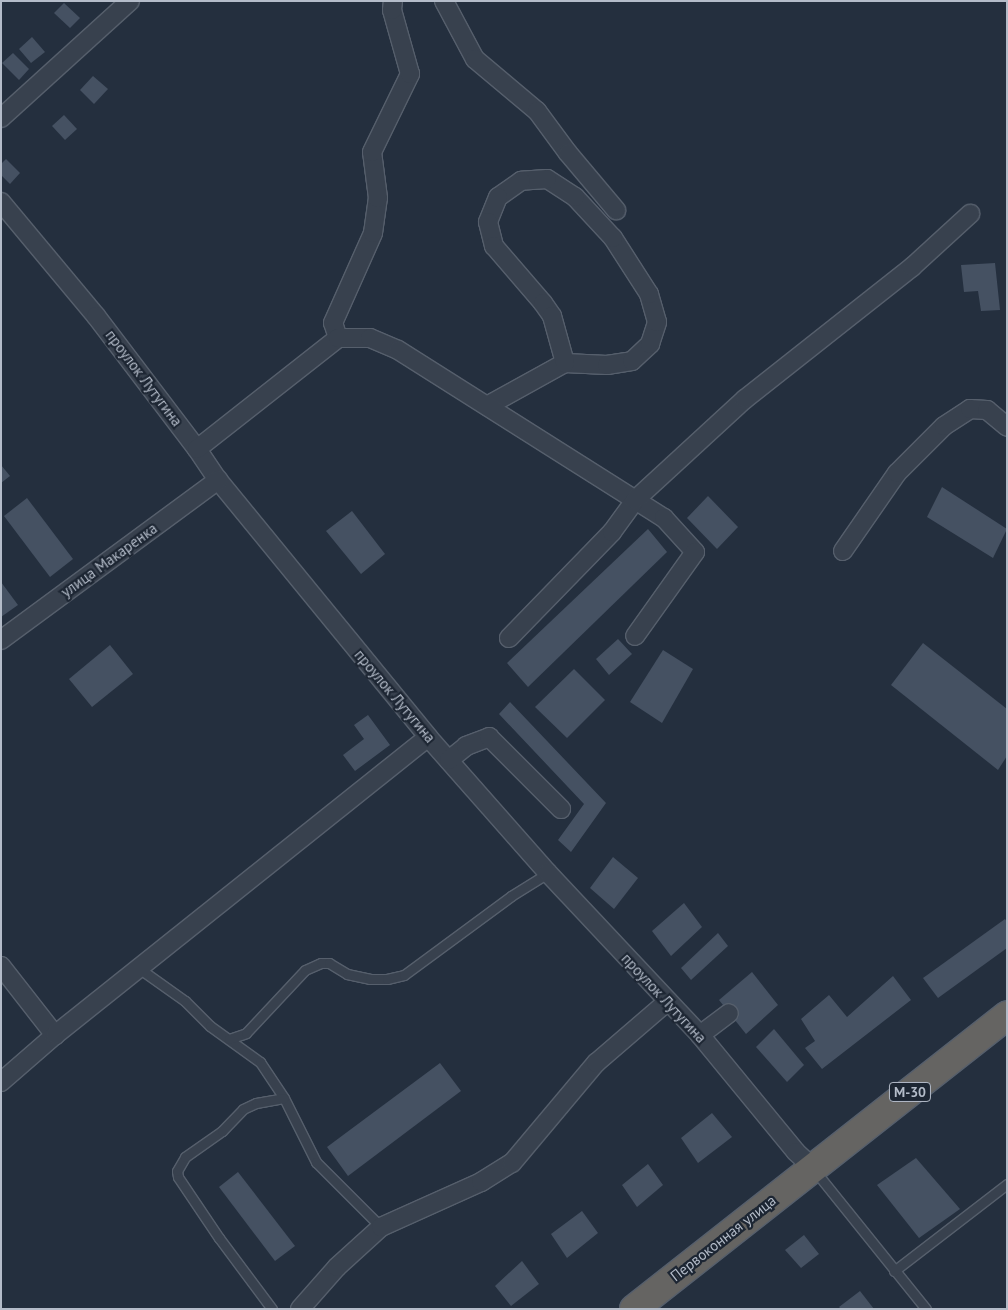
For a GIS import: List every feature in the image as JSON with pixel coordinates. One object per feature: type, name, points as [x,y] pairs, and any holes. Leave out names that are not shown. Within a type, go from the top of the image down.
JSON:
[{"type":"highway","name":"М-30","points":[[813,1168],[1007,1015]]},
{"type":"highway","name":"Первоконная улица","points":[[634,1309],[813,1168]]},
{"type":"street","points":[[1,118],[130,1]]},
{"type":"street","points":[[338,338],[333,323],[373,233],[378,198],[372,152],[410,74],[392,10],[393,1]]},
{"type":"street","points":[[444,1],[475,59],[538,111],[568,153],[616,210]]},
{"type":"street","points":[[487,406],[565,363],[607,365],[632,360],[650,344],[657,322],[649,294],[613,238],[575,197],[547,179],[521,181],[498,197],[488,222],[494,246],[543,302],[552,316],[565,363]]},
{"type":"street","name":"проулок Лутугина","points":[[1,202],[96,316],[197,449],[218,480],[428,737],[548,873],[700,1035],[796,1152],[813,1168]]},
{"type":"street","points":[[510,638],[612,532],[636,500],[745,399],[912,267],[970,214]]},
{"type":"street","points":[[197,449],[338,338],[370,338],[398,350],[664,518],[695,552],[635,636]]},
{"type":"street","points":[[843,551],[897,473],[944,426],[970,409],[987,410],[1007,427]]},
{"type":"street","name":"улица Макаренка","points":[[1,640],[218,480]]},
{"type":"street","points":[[1,1082],[55,1035],[428,737]]},
{"type":"street","points":[[449,760],[466,746],[489,738],[561,809]]},
{"type":"street","points":[[1,966],[55,1035]]},
{"type":"street","points":[[300,1309],[337,1267],[380,1227],[481,1182],[512,1163],[596,1064],[668,1001]]},
{"type":"street","points":[[700,1035],[729,1013]]},
{"type":"lane","points":[[229,1039],[246,1033],[305,970],[321,963],[329,963],[347,974],[370,979],[387,979],[404,975],[511,896],[548,873]]},
{"type":"lane","points":[[140,969],[185,1001],[210,1026],[260,1062],[284,1098],[316,1162],[380,1227]]},
{"type":"lane","points":[[272,1309],[219,1238],[178,1177],[177,1171],[184,1158],[222,1131],[244,1109],[256,1103],[284,1098]]},
{"type":"lane","points":[[813,1168],[926,1309]]},
{"type":"lane","points":[[894,1271],[1007,1184]]},
{"type":"building","points":[[64,3],[80,18],[70,28],[54,13]]},
{"type":"building","points":[[32,37],[45,52],[31,63],[19,49]]},
{"type":"building","points":[[13,53],[29,69],[19,80],[2,63]]},
{"type":"building","points":[[93,76],[108,89],[94,104],[80,90]]},
{"type":"building","points":[[64,115],[77,129],[65,140],[52,126]]},
{"type":"building","points":[[6,159],[20,173],[10,184],[1,175],[1,164]]},
{"type":"building","points":[[995,263],[1000,310],[981,311],[978,291],[964,292],[961,265]]},
{"type":"building","points":[[1,465],[10,476],[1,483]]},
{"type":"building","points":[[942,487],[1007,529],[993,558],[927,517]]},
{"type":"building","points":[[708,496],[738,527],[717,549],[687,518]]},
{"type":"building","points":[[27,498],[73,559],[50,577],[4,516]]},
{"type":"building","points":[[352,511],[385,554],[361,574],[326,531]]},
{"type":"building","points":[[648,529],[667,552],[528,687],[507,663]]},
{"type":"building","points":[[1,582],[18,605],[1,617]]},
{"type":"building","points":[[618,639],[632,654],[609,675],[596,659]]},
{"type":"building","points":[[923,643],[1007,709],[1007,756],[998,770],[891,685]]},
{"type":"building","points":[[110,645],[133,674],[92,707],[69,679]]},
{"type":"building","points":[[663,650],[693,669],[662,723],[630,702]]},
{"type":"building","points":[[574,669],[605,700],[567,738],[535,707]]},
{"type":"building","points":[[510,702],[606,803],[571,852],[558,840],[584,804],[499,714]]},
{"type":"building","points":[[368,715],[390,745],[355,771],[343,755],[364,739],[354,725]]},
{"type":"building","points":[[613,857],[638,878],[614,909],[590,888]]},
{"type":"building","points":[[684,903],[702,927],[671,956],[652,931]]},
{"type":"building","points":[[1005,919],[1007,922],[1007,948],[938,998],[923,978]]},
{"type":"building","points":[[718,933],[728,946],[691,980],[681,968]]},
{"type":"building","points":[[752,972],[778,1005],[746,1034],[719,1000]]},
{"type":"building","points":[[893,976],[911,1000],[822,1069],[805,1048],[815,1041],[801,1019],[829,995],[847,1017]]},
{"type":"building","points":[[774,1029],[804,1065],[787,1082],[756,1047]]},
{"type":"building","points":[[440,1063],[461,1091],[348,1176],[327,1147]]},
{"type":"building","points":[[712,1113],[732,1137],[698,1163],[681,1138]]},
{"type":"building","points":[[916,1158],[960,1209],[919,1238],[877,1185]]},
{"type":"building","points":[[648,1164],[663,1185],[637,1207],[622,1185]]},
{"type":"building","points":[[238,1172],[295,1246],[275,1261],[219,1187]]},
{"type":"building","points":[[582,1211],[598,1233],[567,1258],[551,1234]]},
{"type":"building","points":[[804,1235],[819,1254],[801,1268],[785,1250]]},
{"type":"building","points":[[522,1261],[539,1284],[511,1306],[495,1286]]},
{"type":"building","points":[[860,1291],[874,1309],[841,1309],[839,1307]]}]
